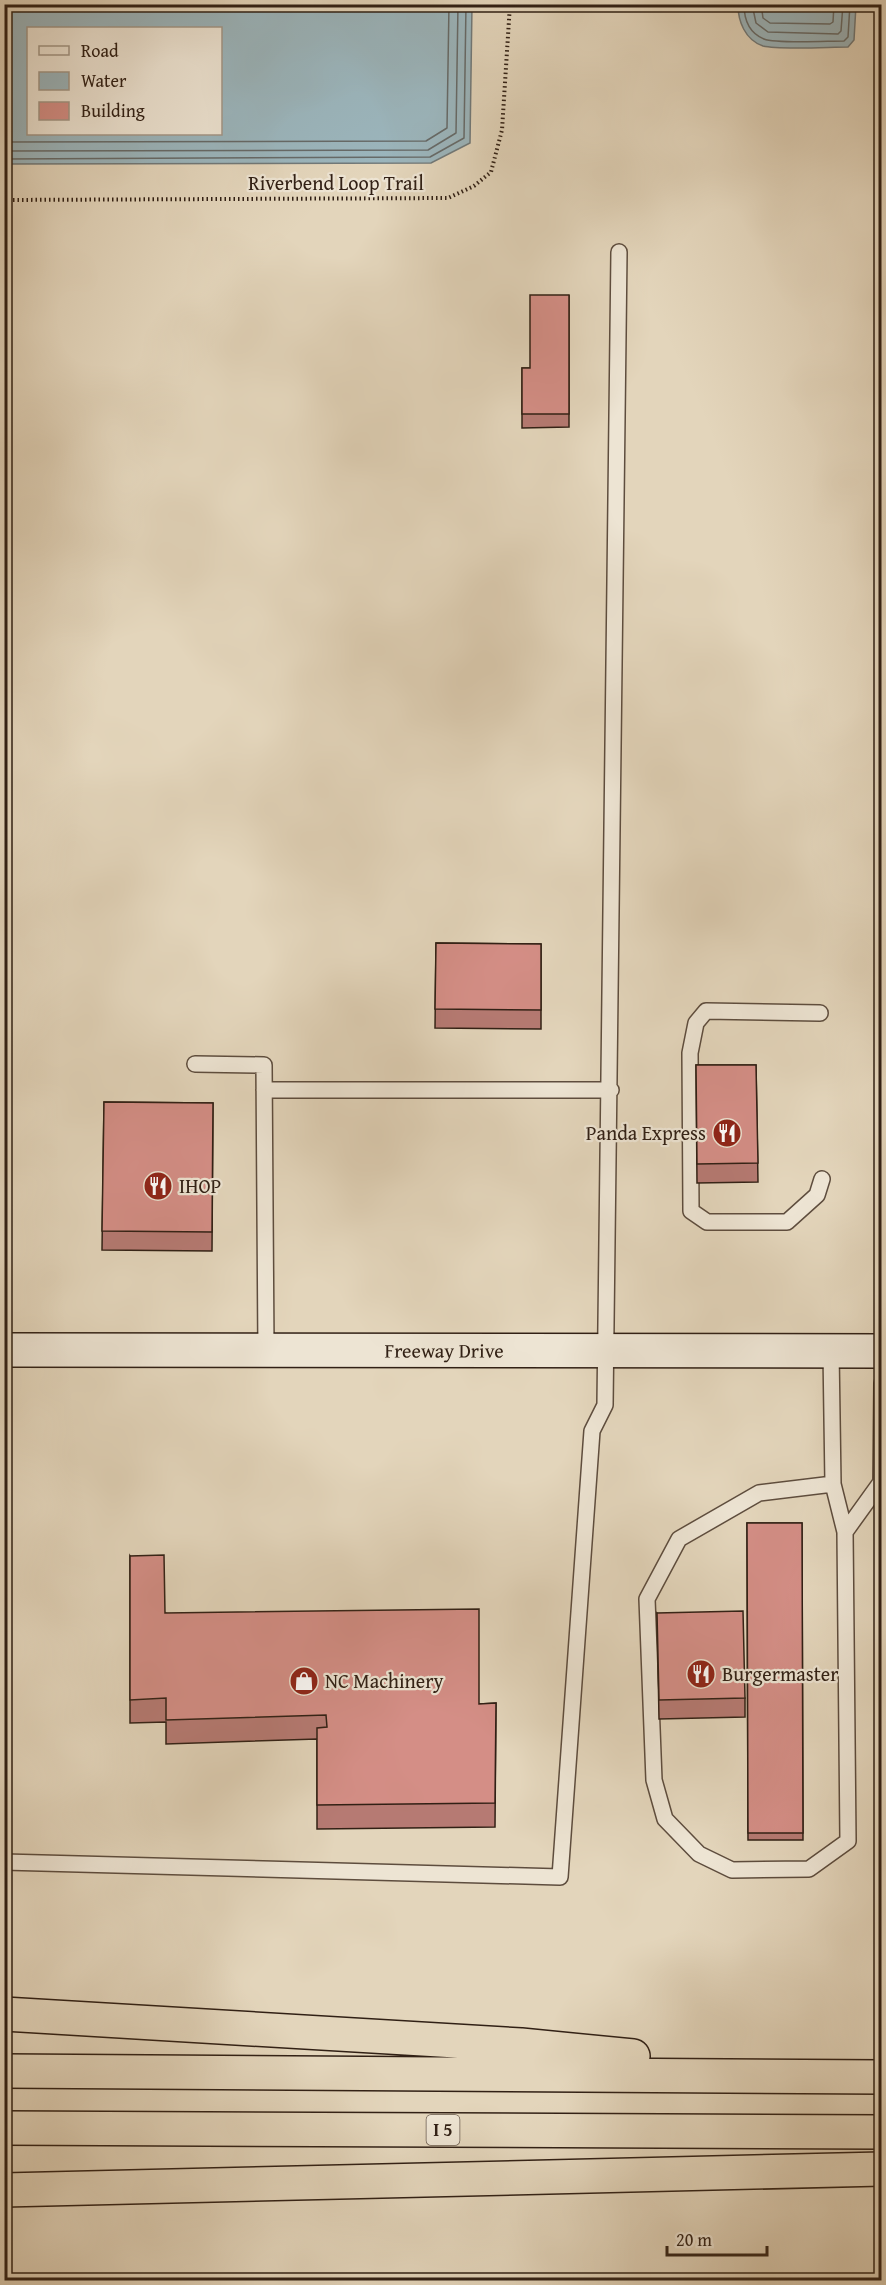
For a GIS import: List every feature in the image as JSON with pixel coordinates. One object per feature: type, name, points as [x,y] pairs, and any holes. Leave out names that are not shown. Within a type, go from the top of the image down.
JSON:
[{"type":"highway","points":[[4,2014],[521,2045],[869,2077]]},
{"type":"highway","points":[[4,2071],[869,2077]]},
{"type":"highway","name":"I 5","points":[[4,2128],[882,2132]]},
{"type":"highway","points":[[4,2190],[882,2169]]},
{"type":"street","name":"Freeway Drive","points":[[4,1350],[882,1351]]},
{"type":"lane","points":[[4,1862],[560,1877],[592,1431],[605,1405],[607,1352],[619,252]]},
{"type":"lane","points":[[820,1013],[706,1011],[696,1023],[690,1053],[691,1211],[707,1222],[787,1222],[817,1195],[822,1179]]},
{"type":"lane","points":[[195,1064],[264,1065],[266,1351]]},
{"type":"lane","points":[[264,1090],[611,1090]]},
{"type":"lane","points":[[831,1351],[833,1484],[846,1532],[848,1841],[809,1869],[732,1870],[699,1854],[665,1818],[654,1780],[647,1599],[679,1539],[759,1493],[833,1484]]},
{"type":"lane","points":[[846,1532],[880,1482],[882,1383]]},
{"type":"path","name":"Riverbend Loop Trail","points":[[4,200],[448,198],[474,186],[491,172],[502,130],[510,4]]},
{"type":"water","points":[[4,5],[472,5],[470,143],[431,163],[5,164]]},
{"type":"water","points":[[738,5],[856,5],[854,40],[848,47],[763,46],[747,35],[739,17]]},
{"type":"building","points":[[530,295],[569,295],[569,414],[522,414],[522,368],[530,368]]},
{"type":"building","points":[[436,943],[541,944],[541,1010],[435,1009]]},
{"type":"building","name":"Panda Express","points":[[696,1065],[756,1065],[758,1163],[697,1164]]},
{"type":"building","name":"IHOP","points":[[104,1102],[213,1103],[212,1232],[102,1231]]},
{"type":"building","points":[[747,1523],[802,1523],[803,1833],[748,1833]]},
{"type":"building","name":"NC Machinery","points":[[164,1555],[165,1613],[479,1609],[479,1704],[496,1703],[495,1803],[317,1805],[317,1728],[327,1727],[326,1715],[166,1720],[166,1698],[130,1700],[130,1556]]},
{"type":"building","name":"Burgermaster","points":[[743,1611],[745,1698],[659,1700],[657,1613]]},
{"type":"place","name":"Panda Express","points":[[727,1133]]},
{"type":"place","name":"IHOP","points":[[158,1186]]},
{"type":"place","name":"Burgermaster","points":[[701,1674]]},
{"type":"place","name":"NC Machinery","points":[[304,1681]]}]
